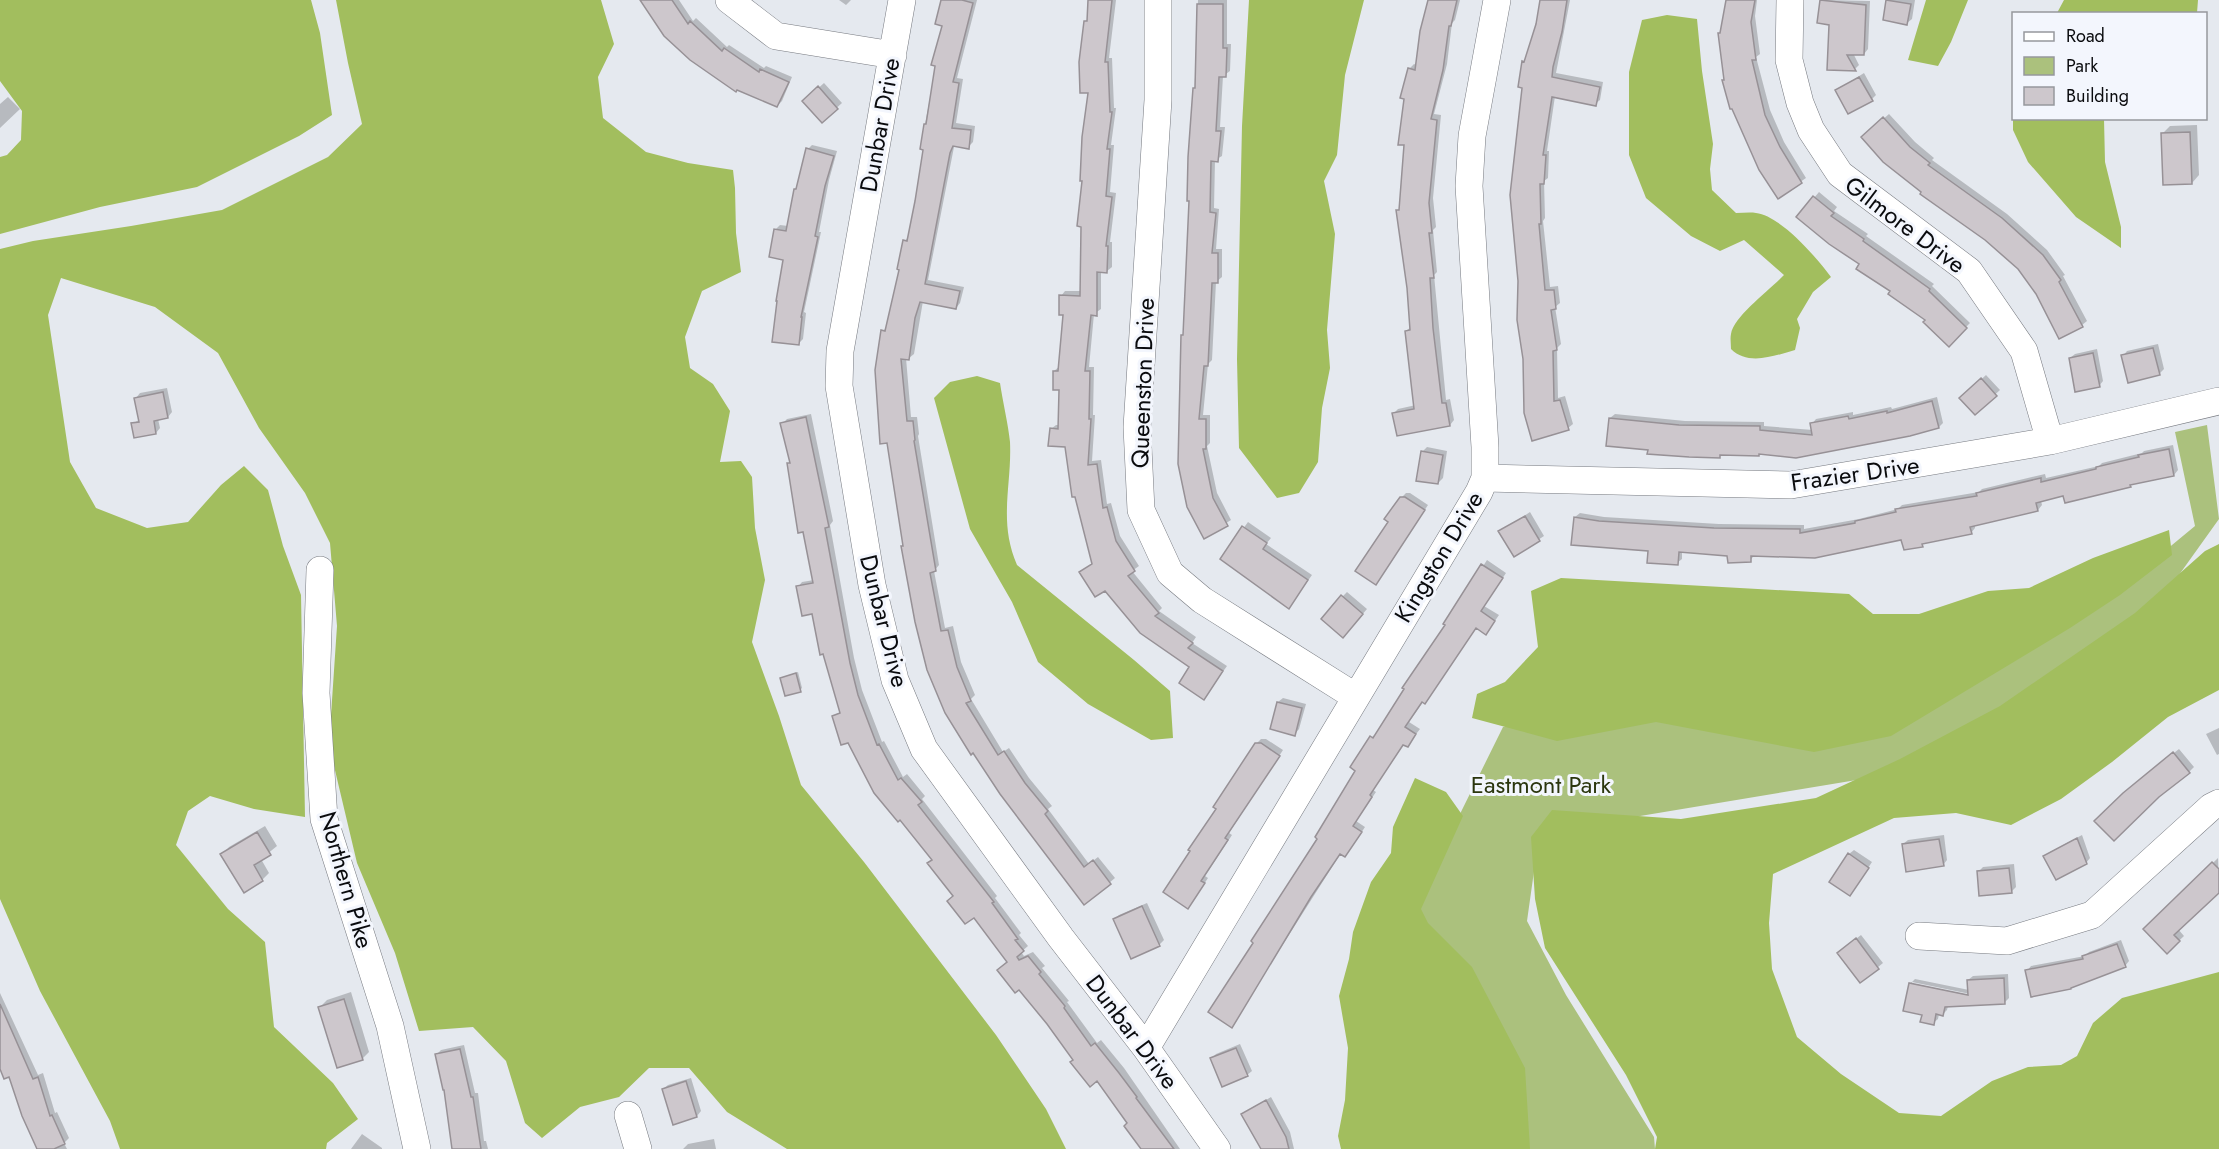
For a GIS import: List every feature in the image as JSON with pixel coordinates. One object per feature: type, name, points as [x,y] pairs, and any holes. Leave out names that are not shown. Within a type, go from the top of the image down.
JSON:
[{"type":"street","points":[[729,0],[776,36],[893,55]]},
{"type":"street","name":"Dunbar Drive","points":[[902,0],[840,351],[839,386],[872,585],[895,680],[924,750],[1060,938],[1146,1048],[1217,1149]]},
{"type":"street","name":"Queenston Drive","points":[[1158,0],[1158,100],[1137,427],[1141,510],[1170,573],[1178,580],[1202,600],[1356,697]]},
{"type":"street","name":"Kingston Drive","points":[[1146,1048],[1479,492],[1485,478],[1469,186],[1472,136],[1497,0]]},
{"type":"street","name":"Gilmore Drive","points":[[1790,0],[1789,60],[1800,104],[1811,130],[1840,174],[1969,271],[2024,351],[2050,441]]},
{"type":"street","name":"Frazier Drive","points":[[1485,478],[1791,485],[2050,441],[2219,401]]},
{"type":"street","name":"Northern Pike","points":[[321,570],[316,693],[324,819],[390,1026],[417,1149]]},
{"type":"street","points":[[1919,936],[2007,941],[2091,915],[2211,807],[2219,803]]},
{"type":"street","points":[[628,1115],[638,1149]]},
{"type":"green space","points":[[0,0],[311,0],[320,33],[332,115],[299,136],[197,187],[100,207],[0,234],[0,157],[7,155],[21,140],[22,111],[0,81]]},
{"type":"green space","points":[[336,0],[601,0],[614,44],[598,77],[603,118],[646,152],[688,163],[733,170],[736,233],[741,272],[702,291],[685,337],[690,368],[713,384],[730,411],[720,462],[741,461],[752,477],[755,528],[765,580],[752,642],[801,785],[864,862],[996,1035],[1046,1109],[1066,1149],[787,1149],[727,1112],[689,1068],[649,1068],[619,1097],[580,1107],[542,1138],[525,1123],[506,1061],[473,1027],[419,1031],[395,953],[357,863],[329,745],[337,626],[330,543],[305,493],[259,428],[218,353],[155,307],[61,278],[48,315],[70,462],[96,508],[147,528],[188,522],[221,485],[244,466],[268,490],[283,546],[301,595],[305,817],[254,809],[210,796],[188,811],[176,845],[228,909],[265,942],[274,1027],[333,1083],[358,1119],[327,1143],[326,1149],[120,1149],[110,1121],[40,991],[0,899],[0,249],[33,241],[222,210],[328,157],[362,124]]},
{"type":"green space","points":[[1249,0],[1364,0],[1345,75],[1337,155],[1324,181],[1335,234],[1327,330],[1330,368],[1322,408],[1318,462],[1299,493],[1277,498],[1239,448],[1237,359],[1242,126]]},
{"type":"green space","points":[[1926,0],[1968,0],[1951,42],[1938,66],[1908,60]]},
{"type":"green space","points":[[2064,0],[2198,0],[2197,12],[2058,12]]},
{"type":"green space","points":[[1667,15],[1697,19],[1713,144],[1710,169],[1712,190],[1736,213],[1756,213],[1766,216],[1787,229],[1831,277],[1813,292],[1797,319],[1800,328],[1795,350],[1770,357],[1753,358],[1745,357],[1731,349],[1731,334],[1739,319],[1784,275],[1744,240],[1720,251],[1691,236],[1646,198],[1629,155],[1629,72],[1642,20]]},
{"type":"green space","points":[[2013,120],[2104,120],[2105,162],[2121,227],[2121,248],[2076,217],[2028,162],[2013,130]]},
{"type":"green space","points":[[977,376],[1000,383],[1010,442],[1008,533],[1017,565],[1170,691],[1173,738],[1151,740],[1088,704],[1038,662],[1012,602],[970,529],[934,398],[950,382]]},
{"type":"green space","name":"Eastmont Park","points":[[2207,425],[2219,519],[2141,628],[1917,770],[1598,823],[1536,857],[1527,921],[1566,995],[1654,1137],[1655,1149],[1517,1149],[1409,917],[1503,727],[2097,607],[2195,526],[2175,432]]},
{"type":"green space","points":[[2169,530],[2172,555],[2120,595],[2070,628],[1891,736],[1814,752],[1656,722],[1557,741],[1472,718],[1477,694],[1505,682],[1538,647],[1531,591],[1561,578],[1849,594],[1873,614],[1919,614],[1988,591],[2029,588],[2093,558]]},
{"type":"green space","points":[[2219,544],[2219,690],[2168,717],[2061,799],[2011,825],[1956,813],[1894,818],[1773,874],[1769,923],[1772,969],[1797,1037],[1841,1074],[1899,1113],[1941,1116],[1992,1081],[2028,1067],[2061,1065],[2077,1056],[2093,1023],[2122,998],[2219,972],[2219,1149],[1655,1149],[1657,1137],[1626,1075],[1545,948],[1535,899],[1531,837],[1552,810],[1681,819],[1816,798],[1900,759],[2000,706],[2135,613],[2205,551]]},
{"type":"green space","points":[[1415,778],[1446,792],[1463,816],[1421,909],[1428,923],[1472,967],[1525,1068],[1530,1149],[1341,1149],[1338,1136],[1345,1100],[1348,1048],[1339,996],[1349,959],[1353,932],[1371,882],[1391,853],[1393,827]]},
{"type":"building","points":[[640,0],[672,0],[688,24],[690,21],[722,51],[724,48],[759,72],[760,69],[789,82],[777,107],[737,90],[736,92],[690,60],[664,36]]},
{"type":"building","points":[[941,0],[962,0],[973,3],[953,82],[959,83],[952,128],[971,130],[969,149],[953,146],[950,153],[925,284],[960,291],[956,309],[920,302],[915,318],[909,360],[901,359],[907,421],[913,421],[914,441],[936,571],[930,573],[941,631],[948,630],[957,667],[971,701],[966,703],[998,755],[1004,751],[1025,783],[1048,811],[1045,814],[1084,867],[1093,860],[1111,884],[1084,905],[1000,794],[973,753],[971,755],[945,713],[927,670],[915,622],[901,546],[903,546],[887,443],[880,444],[875,370],[881,330],[885,331],[899,270],[897,269],[903,240],[907,241],[915,201],[923,150],[920,149],[935,66],[931,65],[942,26],[935,24]]},
{"type":"building","points":[[1088,0],[1112,0],[1105,62],[1108,62],[1110,112],[1112,112],[1107,149],[1110,149],[1106,196],[1112,197],[1106,246],[1108,246],[1107,273],[1097,272],[1097,316],[1091,315],[1085,371],[1090,371],[1089,419],[1091,419],[1088,465],[1097,464],[1103,508],[1107,507],[1116,541],[1135,571],[1128,576],[1159,613],[1155,616],[1193,643],[1188,648],[1223,671],[1204,700],[1179,683],[1189,667],[1140,633],[1105,591],[1095,597],[1079,572],[1092,564],[1075,497],[1072,497],[1065,447],[1048,446],[1050,428],[1058,429],[1059,390],[1053,390],[1053,371],[1058,371],[1063,315],[1059,315],[1059,295],[1080,296],[1081,227],[1077,226],[1082,181],[1080,181],[1082,137],[1088,93],[1080,93],[1079,62],[1084,21],[1087,21]]},
{"type":"building","points":[[1428,0],[1457,0],[1451,26],[1449,26],[1443,70],[1431,119],[1437,120],[1429,203],[1432,233],[1429,233],[1434,278],[1430,278],[1433,328],[1442,403],[1446,403],[1450,426],[1397,436],[1392,413],[1414,409],[1405,331],[1410,330],[1407,288],[1396,210],[1399,210],[1404,145],[1398,145],[1404,99],[1400,98],[1408,68],[1415,70],[1420,31]]},
{"type":"building","points":[[1540,0],[1567,0],[1552,77],[1600,87],[1596,106],[1552,97],[1543,155],[1546,155],[1544,184],[1540,184],[1541,224],[1539,224],[1545,290],[1554,290],[1556,309],[1551,310],[1557,350],[1553,351],[1554,401],[1560,400],[1569,430],[1532,441],[1524,413],[1523,359],[1517,320],[1518,281],[1510,195],[1522,88],[1518,87],[1522,61],[1524,62],[1536,24]]},
{"type":"building","points":[[1726,0],[1755,0],[1751,22],[1756,60],[1752,60],[1765,115],[1780,147],[1802,183],[1778,199],[1759,170],[1732,109],[1730,109],[1722,80],[1724,80],[1718,33],[1720,33]]},
{"type":"building","points":[[1820,0],[1866,5],[1864,55],[1847,55],[1856,71],[1827,70],[1829,25],[1817,23]]},
{"type":"building","points":[[1886,0],[1911,4],[1907,25],[1883,20]]},
{"type":"building","points":[[1197,4],[1223,4],[1223,48],[1227,48],[1226,77],[1219,77],[1216,131],[1221,131],[1218,162],[1211,161],[1210,212],[1216,213],[1212,253],[1218,253],[1218,283],[1212,283],[1208,366],[1204,366],[1199,419],[1206,419],[1206,449],[1203,449],[1213,498],[1228,526],[1204,539],[1187,507],[1178,464],[1181,335],[1183,335],[1189,201],[1187,201],[1188,157],[1193,88],[1195,88]]},
{"type":"building","points":[[1859,77],[1873,101],[1848,114],[1835,90]]},
{"type":"building","points":[[818,86],[838,109],[822,123],[802,101]]},
{"type":"building","points":[[1883,117],[1910,147],[1930,163],[1928,165],[2002,218],[2043,255],[2061,280],[2059,282],[2083,327],[2059,339],[2036,294],[2018,269],[1985,240],[1920,194],[1921,192],[1883,162],[1861,137]]},
{"type":"building","points":[[2190,132],[2192,184],[2163,185],[2161,133]]},
{"type":"building","points":[[806,148],[834,156],[825,186],[815,236],[818,237],[801,317],[799,345],[772,342],[783,260],[769,257],[774,229],[786,231],[794,189],[796,189]]},
{"type":"building","points":[[1813,196],[1834,213],[1831,216],[1930,289],[1929,291],[1967,328],[1949,347],[1923,322],[1925,320],[1888,294],[1890,291],[1856,269],[1859,264],[1829,244],[1796,217]]},
{"type":"building","points":[[2153,348],[2160,375],[2128,383],[2121,355]]},
{"type":"building","points":[[2093,353],[2100,387],[2075,392],[2069,358]]},
{"type":"building","points":[[1981,378],[1997,396],[1975,415],[1959,398]]},
{"type":"building","points":[[163,392],[168,418],[154,421],[156,434],[134,438],[131,423],[139,422],[134,398]]},
{"type":"building","points":[[1932,401],[1939,428],[1910,436],[1796,458],[1759,454],[1759,456],[1720,455],[1720,458],[1689,457],[1647,454],[1648,450],[1606,446],[1609,418],[1679,425],[1760,426],[1760,430],[1812,435],[1810,423],[1848,416],[1849,419],[1887,411],[1887,413]]},
{"type":"building","points":[[806,417],[829,527],[825,528],[850,663],[858,695],[877,745],[879,744],[898,780],[901,778],[922,802],[918,805],[994,902],[992,903],[1024,951],[1017,957],[1019,960],[1028,956],[1091,1046],[1095,1043],[1174,1149],[1141,1149],[1124,1126],[1127,1123],[1097,1081],[1090,1087],[1070,1062],[1073,1060],[1047,1024],[1019,990],[1015,993],[997,970],[1007,962],[974,918],[965,924],[947,901],[953,896],[927,863],[932,860],[900,820],[898,822],[874,793],[848,743],[841,745],[832,716],[840,713],[823,654],[820,655],[812,614],[802,616],[796,586],[813,583],[803,532],[798,533],[787,463],[790,463],[780,423]]},
{"type":"building","points":[[2169,449],[2174,476],[2130,485],[2131,487],[2065,503],[2063,496],[2036,503],[2038,511],[1970,527],[1972,534],[1922,544],[1923,547],[1904,550],[1901,540],[1815,558],[1751,556],[1751,562],[1728,563],[1727,556],[1679,552],[1678,565],[1647,563],[1648,551],[1571,545],[1574,517],[1599,521],[1714,528],[1800,529],[1800,533],[1855,523],[1855,521],[1896,512],[1895,509],[1977,496],[1976,493],[2041,478],[2041,482],[2139,457],[2138,455]]},
{"type":"building","points":[[1421,451],[1443,455],[1438,484],[1416,481]]},
{"type":"building","points":[[1400,497],[1405,497],[1425,510],[1376,585],[1355,571],[1388,522],[1384,519]]},
{"type":"building","points":[[1525,516],[1540,541],[1514,557],[1498,531]]},
{"type":"building","points":[[1242,526],[1267,543],[1263,549],[1308,580],[1289,609],[1220,559]]},
{"type":"building","points":[[1481,564],[1503,578],[1481,611],[1495,621],[1486,635],[1476,628],[1425,704],[1422,702],[1405,727],[1416,734],[1408,747],[1403,745],[1370,795],[1372,797],[1353,826],[1362,832],[1345,857],[1340,854],[1311,897],[1232,1028],[1208,1012],[1317,839],[1315,837],[1355,771],[1350,767],[1370,736],[1373,738]]},
{"type":"building","points":[[1341,595],[1363,614],[1343,638],[1321,619]]},
{"type":"building","points":[[796,673],[801,692],[785,696],[780,678]]},
{"type":"building","points":[[1277,702],[1302,708],[1295,736],[1270,729]]},
{"type":"building","points":[[1255,743],[1261,743],[1280,756],[1225,838],[1228,840],[1201,881],[1205,883],[1188,909],[1163,892],[1216,809],[1213,807]]},
{"type":"building","points":[[2173,752],[2190,773],[2159,797],[2114,841],[2094,821],[2123,793]]},
{"type":"building","points":[[257,832],[271,855],[254,865],[263,881],[244,893],[220,854]]},
{"type":"building","points":[[2077,838],[2087,864],[2056,880],[2043,856]]},
{"type":"building","points":[[1939,839],[1944,866],[1906,872],[1902,844]]},
{"type":"building","points":[[1848,853],[1869,868],[1850,896],[1829,882]]},
{"type":"building","points":[[2212,862],[2219,869],[2219,893],[2174,935],[2180,941],[2167,954],[2143,929]]},
{"type":"building","points":[[2009,868],[2012,893],[1979,896],[1977,871]]},
{"type":"building","points":[[1142,906],[1160,946],[1131,959],[1113,919]]},
{"type":"building","points":[[1856,938],[1879,969],[1860,983],[1837,953]]},
{"type":"building","points":[[2117,944],[2126,967],[2071,989],[2031,997],[2025,970],[2083,959],[2082,956]]},
{"type":"building","points":[[2004,978],[2005,1004],[1945,1007],[1943,1016],[1936,1014],[1934,1025],[1920,1022],[1922,1015],[1903,1011],[1909,983],[1968,995],[1967,980]]},
{"type":"building","points":[[344,999],[363,1060],[337,1068],[318,1007]]},
{"type":"building","points":[[0,1004],[33,1079],[38,1077],[50,1116],[52,1115],[65,1144],[54,1149],[37,1149],[22,1116],[9,1077],[4,1079],[0,1069]]},
{"type":"building","points":[[1236,1048],[1248,1076],[1222,1087],[1210,1058]]},
{"type":"building","points":[[460,1049],[471,1097],[473,1097],[481,1149],[452,1149],[444,1090],[435,1054]]},
{"type":"building","points":[[686,1081],[697,1117],[673,1125],[662,1089]]},
{"type":"building","points":[[1266,1100],[1286,1137],[1289,1149],[1261,1149],[1241,1114]]}]
